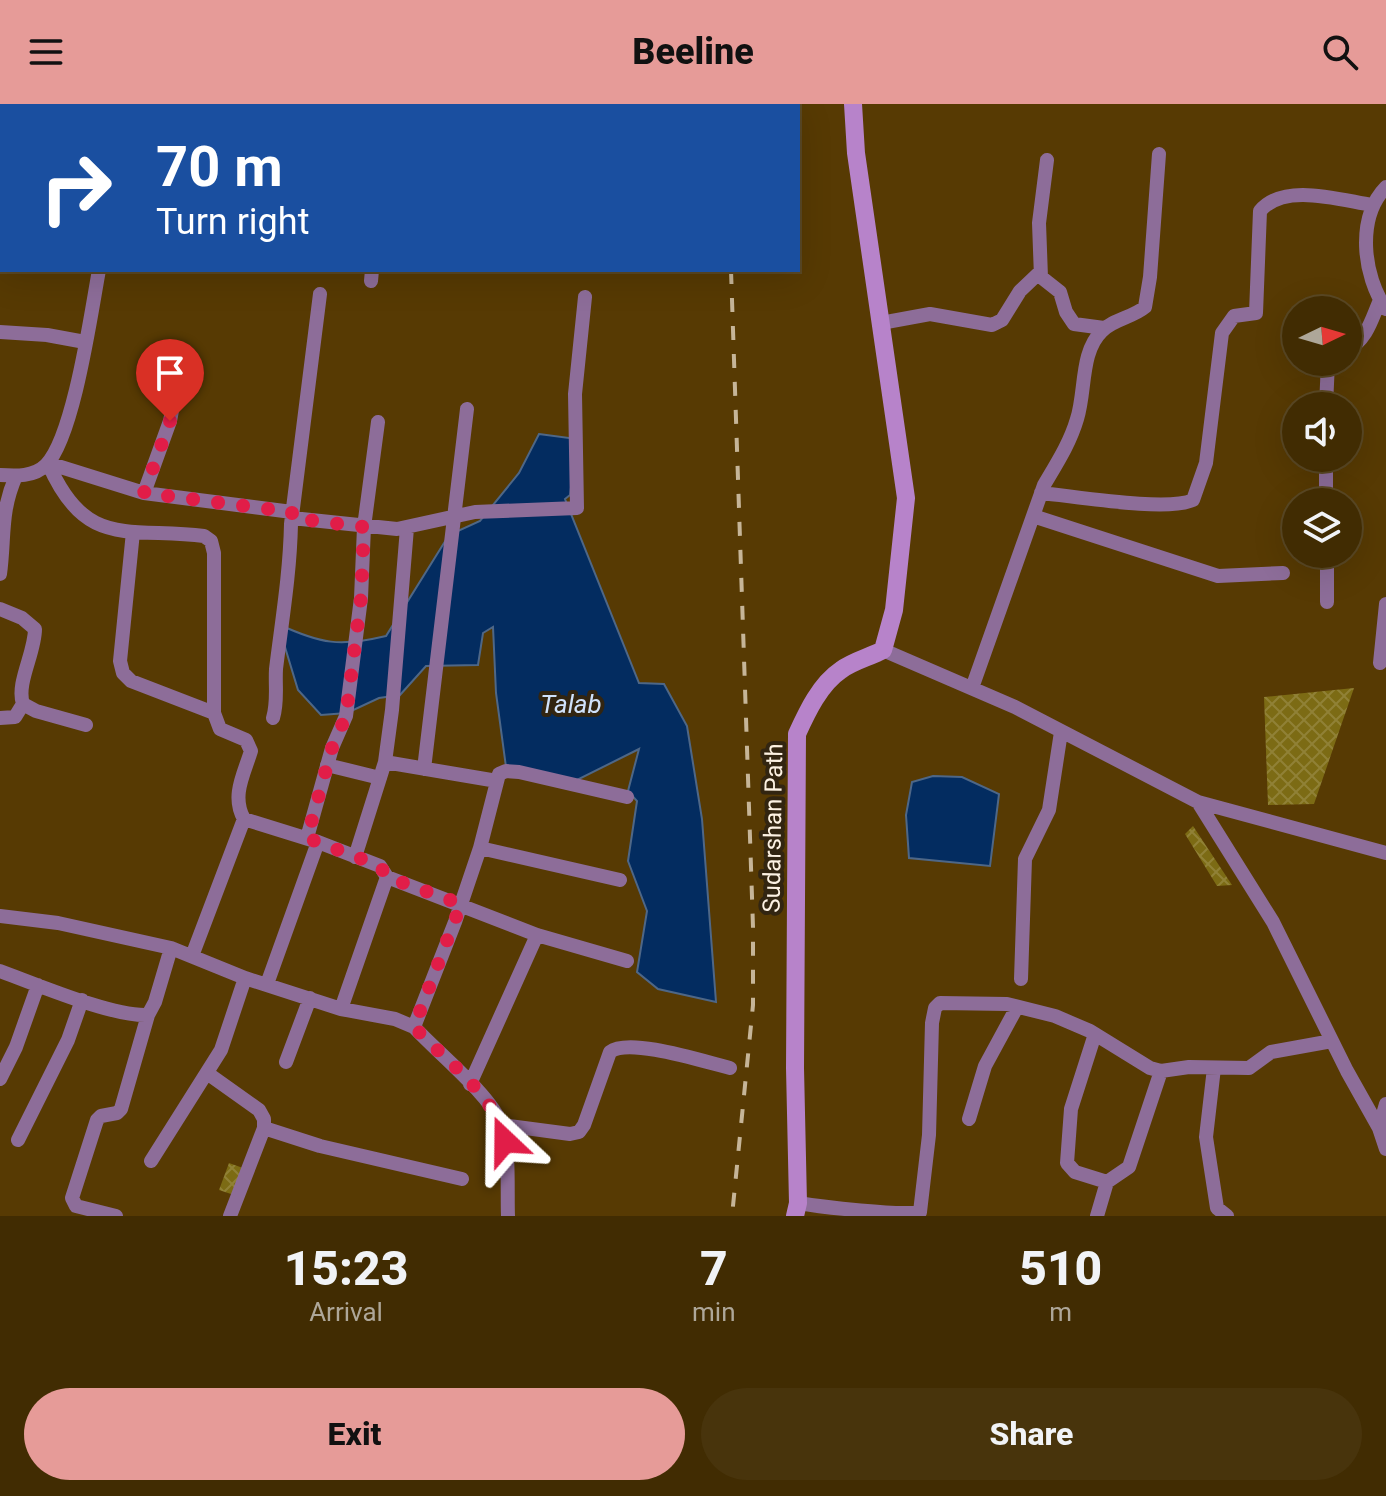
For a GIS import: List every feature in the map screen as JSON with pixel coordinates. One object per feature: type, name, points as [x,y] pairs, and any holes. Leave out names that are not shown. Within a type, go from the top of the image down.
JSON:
[{"type":"main road","points":[[853,104],[856,153],[906,498],[894,610],[883,650]]},
{"type":"main road","name":"Sudarshan Path","points":[[796,1209],[797,734],[807,711],[841,669],[883,650]]},
{"type":"street","points":[[1047,160],[1039,223],[1040,272],[1046,282],[1060,292],[1066,312],[1074,324],[1104,328],[1145,307],[1159,154]]},
{"type":"street","points":[[1362,338],[1383,304],[1370,279],[1367,245],[1372,205],[1386,187]]},
{"type":"street","points":[[1041,493],[1156,504],[1193,500],[1206,463],[1222,333],[1234,316],[1256,313],[1260,211],[1267,202],[1299,196],[1372,205]]},
{"type":"street","points":[[0,475],[16,476],[38,471],[48,463],[60,442],[73,401],[99,272]]},
{"type":"street","points":[[881,323],[930,314],[992,325],[1002,320],[1020,291],[1040,272]]},
{"type":"street","points":[[273,718],[277,708],[276,671],[290,563],[292,515],[320,294]]},
{"type":"street","points":[[48,463],[144,493],[364,527],[407,528],[475,512],[577,508],[575,394],[585,297]]},
{"type":"street","points":[[972,688],[1041,493],[1070,438],[1082,402],[1091,348],[1104,328]]},
{"type":"street","points":[[0,332],[47,335],[85,342]]},
{"type":"street","points":[[144,493],[170,421],[183,354]]},
{"type":"street","points":[[424,769],[467,409]]},
{"type":"street","points":[[267,984],[312,840],[327,765],[346,716],[361,598],[364,527],[378,422]]},
{"type":"street","points":[[48,463],[57,484],[85,518],[96,525],[133,532],[204,536],[211,541],[214,553],[214,713],[220,729],[250,744],[251,751],[237,795],[238,809],[244,819],[380,866],[387,877],[537,935],[627,961]]},
{"type":"street","points":[[0,574],[3,520],[16,476]]},
{"type":"street","points":[[1033,516],[1218,576],[1283,573]]},
{"type":"street","points":[[355,857],[385,762],[407,528]]},
{"type":"street","points":[[133,532],[120,661],[123,673],[131,681],[214,713]]},
{"type":"street","points":[[1327,568],[1327,602]]},
{"type":"street","points":[[1380,663],[1386,604]]},
{"type":"street","points":[[0,609],[22,618],[35,629],[33,654],[21,688],[23,704],[15,717],[0,718]]},
{"type":"street","points":[[883,650],[972,688],[1198,802],[1386,853]]},
{"type":"street","points":[[23,704],[36,711],[86,725]]},
{"type":"street","points":[[1021,979],[1025,859],[1049,810],[1061,732]]},
{"type":"street","points":[[385,762],[497,781]]},
{"type":"street","points":[[327,765],[380,778]]},
{"type":"street","points":[[414,1027],[480,848],[499,774],[519,772],[627,797]]},
{"type":"street","points":[[1198,802],[1273,922],[1379,1128],[1386,1149]]},
{"type":"street","points":[[192,956],[244,819]]},
{"type":"street","points":[[480,848],[620,880]]},
{"type":"street","points":[[341,1009],[387,877]]},
{"type":"street","points":[[0,916],[58,923],[171,948],[245,978],[341,1009],[395,1019],[414,1027],[490,1105],[502,1125],[508,1216]]},
{"type":"street","points":[[470,1084],[537,935]]},
{"type":"street","points":[[116,1216],[76,1206],[72,1198],[97,1120],[121,1109],[171,948]]},
{"type":"street","points":[[0,971],[82,1000],[137,1016],[148,1015]]},
{"type":"street","points":[[151,1161],[221,1050],[245,978]]},
{"type":"street","points":[[0,1079],[16,1047],[38,985]]},
{"type":"street","points":[[286,1062],[310,998]]},
{"type":"street","points":[[18,1140],[68,1040],[82,1000]]},
{"type":"street","points":[[796,1209],[917,1215],[922,1206],[929,1135],[932,1023],[935,1008],[940,1003],[949,1001],[1017,1007],[1055,1016],[1095,1034],[1150,1068],[1161,1071],[1189,1067],[1249,1068],[1271,1052],[1332,1041]]},
{"type":"street","points":[[969,1119],[985,1066],[1017,1007]]},
{"type":"street","points":[[1095,1034],[1071,1109],[1067,1163],[1075,1172],[1107,1182]]},
{"type":"street","points":[[502,1125],[570,1134],[579,1132],[614,1048],[626,1046],[661,1052],[730,1068]]},
{"type":"street","points":[[1214,1068],[1206,1145],[1217,1208],[1227,1216]]},
{"type":"street","points":[[1097,1216],[1107,1182],[1129,1167],[1161,1071]]},
{"type":"street","points":[[207,1073],[259,1110],[264,1119],[264,1128],[230,1216]]},
{"type":"street","points":[[1379,1128],[1386,1104]]},
{"type":"street","points":[[264,1128],[320,1146],[462,1179]]},
{"type":"water","name":"Talab","points":[[539,434],[577,439],[570,495],[565,499],[639,683],[664,684],[687,726],[702,819],[716,1002],[658,989],[637,972],[647,911],[628,861],[637,801],[628,791],[639,749],[573,782],[506,767],[496,693],[493,627],[483,633],[478,665],[426,666],[400,695],[379,698],[347,713],[321,715],[298,690],[278,624],[331,642],[356,642],[386,636],[449,535],[480,521],[519,473]]},
{"type":"water","points":[[933,776],[962,777],[999,794],[990,866],[909,858],[906,815],[912,782]]},
{"type":"building","points":[[1354,688],[1314,804],[1268,805],[1264,697]]},
{"type":"building","points":[[1193,826],[1232,885],[1217,886],[1185,834]]},
{"type":"building","points":[[229,1163],[243,1168],[234,1195],[219,1190]]},
{"type":"railway","points":[[731,272],[753,927],[753,1005],[732,1216]]},
{"type":"route","points":[[170,421],[144,493],[292,512],[292,518],[364,527],[361,598],[346,716],[332,748],[307,838],[380,866],[387,877],[461,904],[414,1027],[490,1105],[502,1125],[505,1141]]}]
